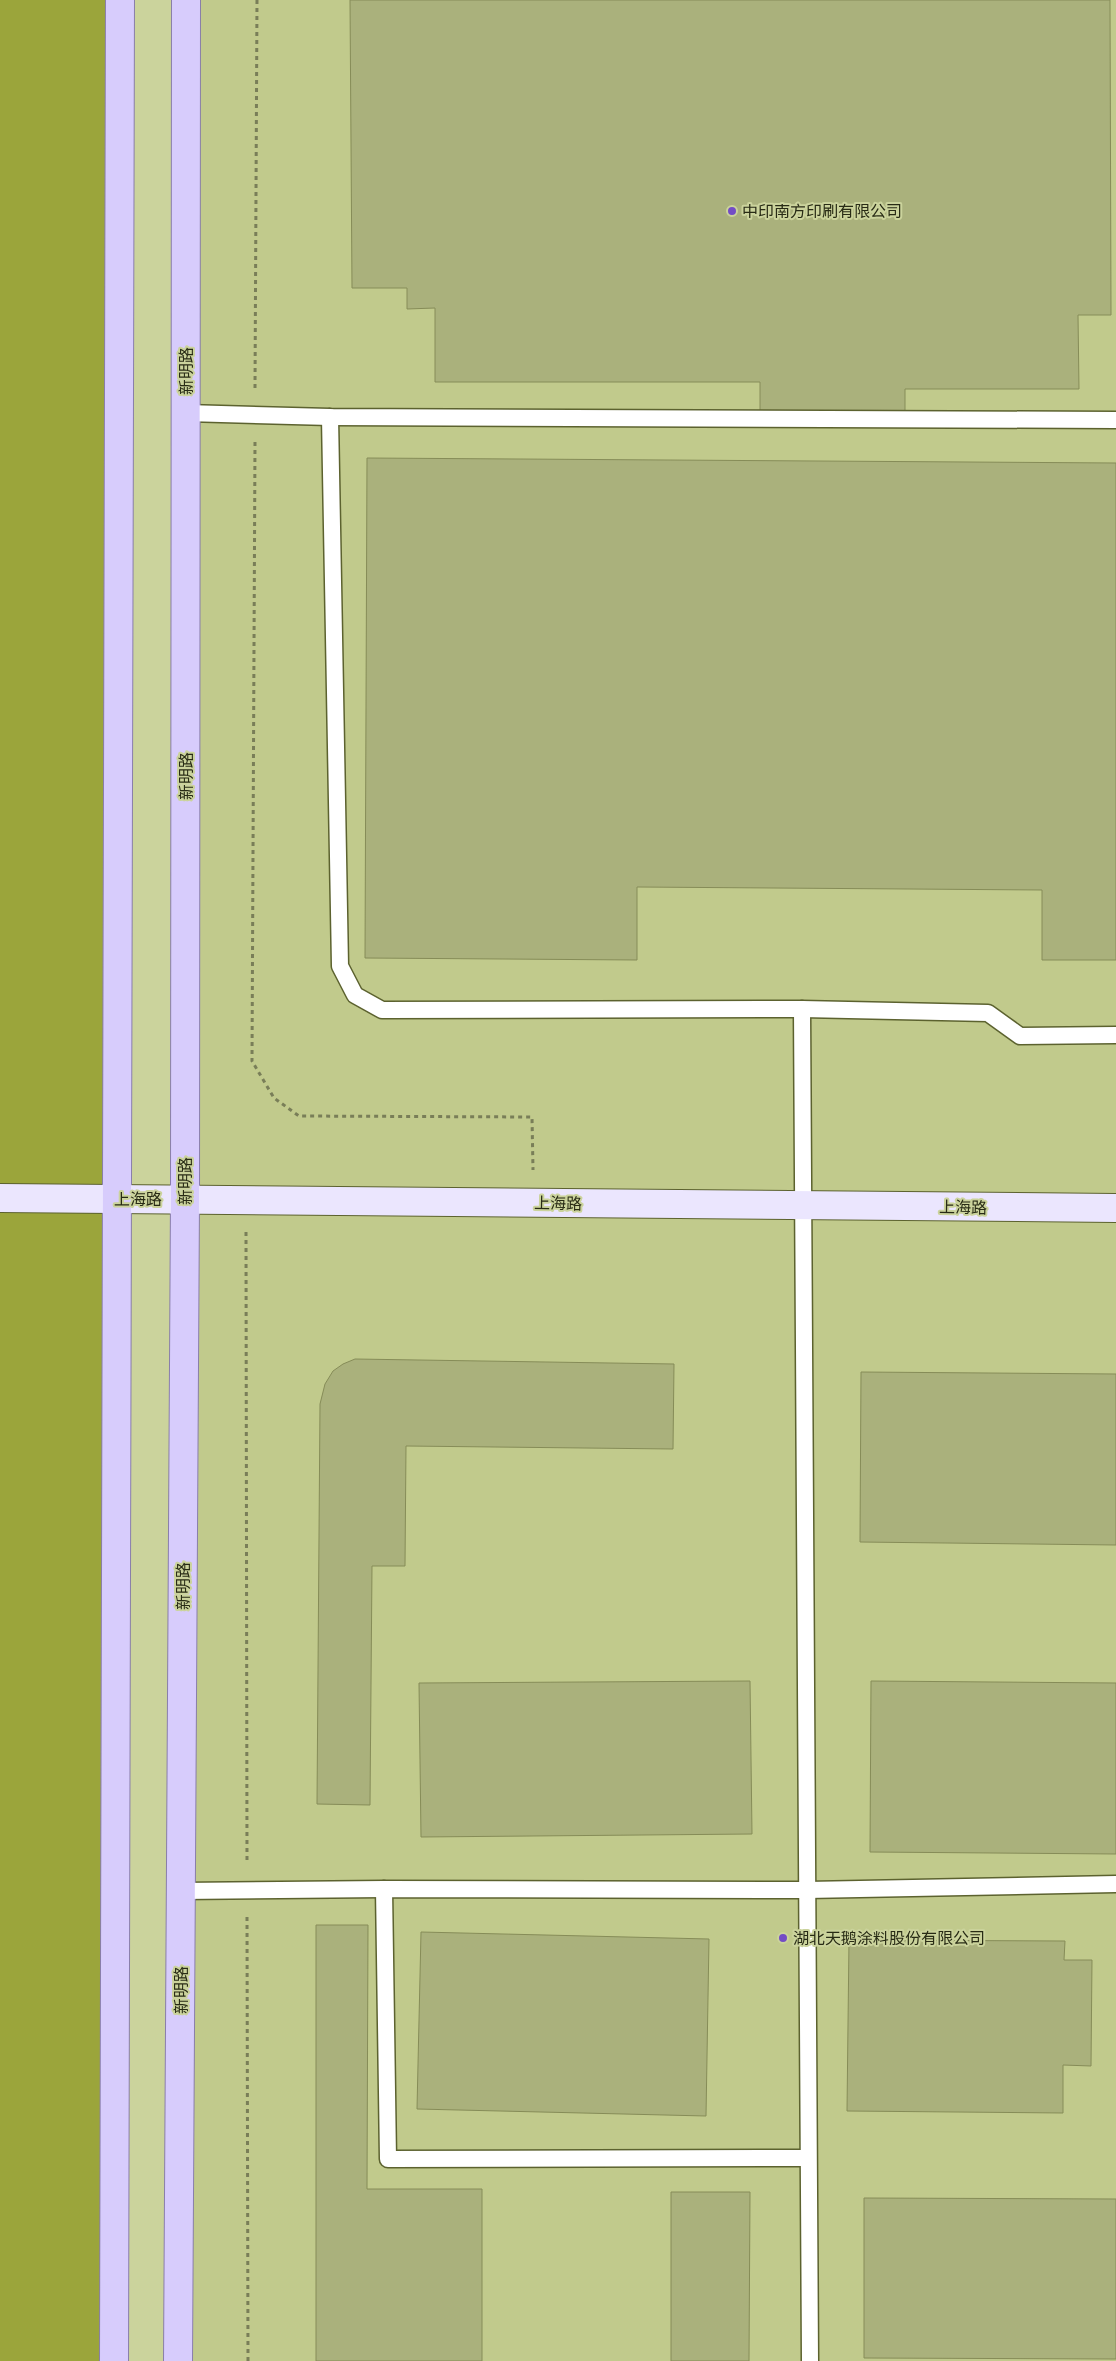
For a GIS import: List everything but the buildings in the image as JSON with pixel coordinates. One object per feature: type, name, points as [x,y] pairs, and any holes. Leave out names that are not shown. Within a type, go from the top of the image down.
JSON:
[{"type":"main road","points":[[114,2361],[120,0]]},
{"type":"main road","name":"新明路","points":[[178,2361],[185,1199],[186,0]]},
{"type":"street","name":"上海路","points":[[0,1198],[1116,1208]]},
{"type":"lane","points":[[186,413],[330,417],[1116,420]]},
{"type":"lane","points":[[330,417],[340,966],[355,996],[382,1010],[802,1009],[988,1013],[1020,1036],[1116,1035]]},
{"type":"lane","points":[[802,1009],[810,2361]]},
{"type":"lane","points":[[181,1891],[384,1889],[807,1890],[1116,1884]]},
{"type":"lane","points":[[384,1889],[388,2159],[808,2158]]},
{"type":"path","points":[[257,0],[252,1061],[274,1098],[299,1116],[532,1117],[533,1203]]},
{"type":"path","points":[[246,1200],[248,2361]]},
{"type":"shaded area","points":[[186,0],[1116,0],[1116,2361],[180,2361]]},
{"type":"green space","points":[[0,0],[120,0],[114,2361],[0,2361]]},
{"type":"place","name":"中印南方印刷有限公司","points":[[732,211]]},
{"type":"place","name":"湖北天鹅涂料股份有限公司","points":[[783,1938]]}]
